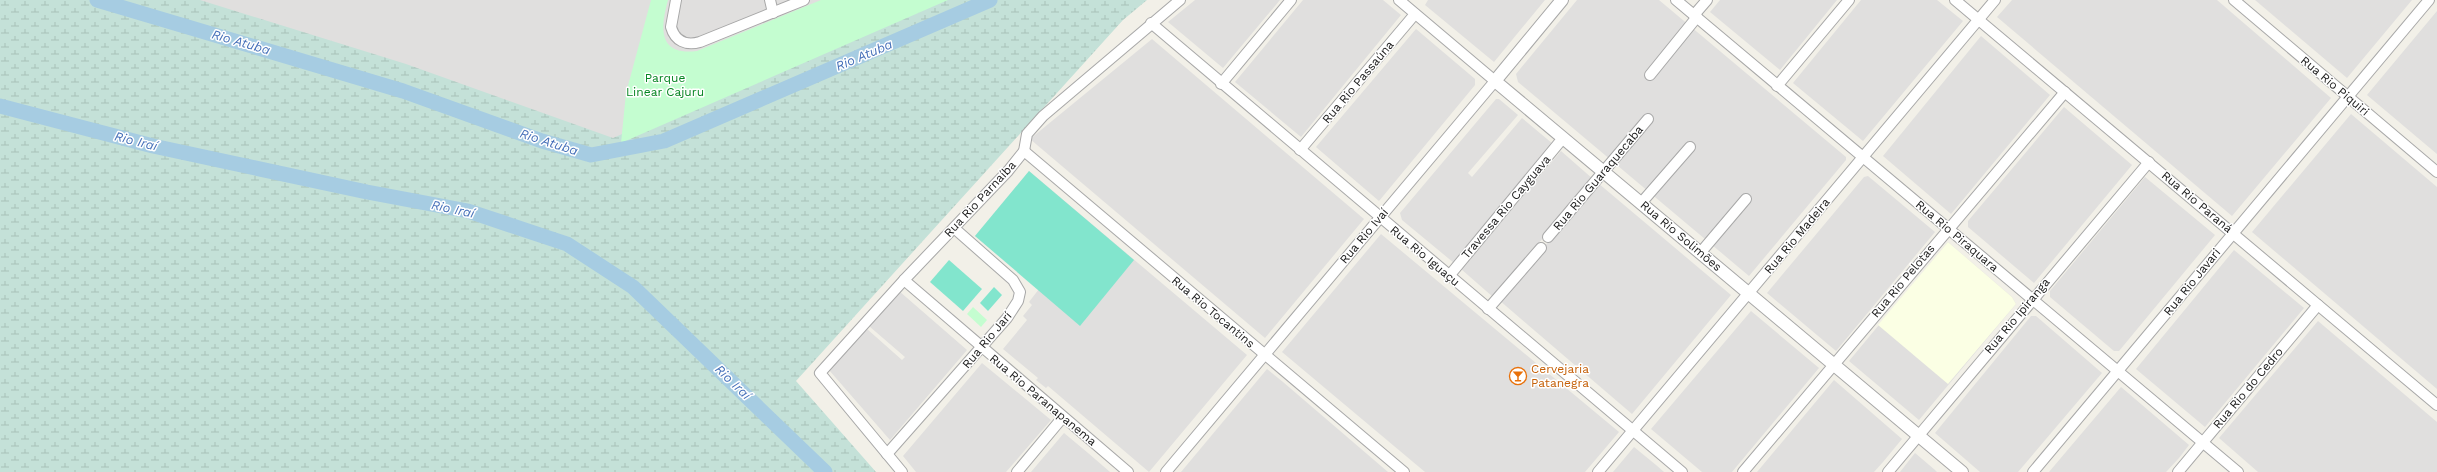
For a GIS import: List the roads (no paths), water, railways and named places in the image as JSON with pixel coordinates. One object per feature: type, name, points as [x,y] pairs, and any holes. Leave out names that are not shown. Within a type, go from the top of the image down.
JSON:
[{"type":"street","points":[[676,0],[671,27],[678,40],[695,43],[804,0]]},
{"type":"street","points":[[770,0],[773,13]]},
{"type":"street","name":"Rua Rio Parnaíba","points":[[887,454],[820,373],[904,280],[1008,171],[1024,151],[1027,134],[1043,116],[1180,0]]},
{"type":"street","points":[[1221,84],[1291,0]]},
{"type":"street","name":"Rua Rio Solimões","points":[[1399,0],[1413,7],[1495,81],[1642,202],[1833,365],[1962,472]]},
{"type":"street","name":"Rua Rio Ivaí","points":[[1166,472],[1562,0]]},
{"type":"street","name":"Rua Rio Piraquara","points":[[1676,0],[2238,472]]},
{"type":"street","points":[[1650,76],[1707,0]]},
{"type":"street","points":[[1777,86],[1849,0]]},
{"type":"street","name":"Rua Rio Paraná","points":[[1956,0],[2437,405]]},
{"type":"street","name":"Rua Rio Madeira","points":[[1598,472],[1995,0]]},
{"type":"street","name":"Rua Rio Piquiri","points":[[2234,0],[2437,172]]},
{"type":"street","name":"Rua Rio Javari","points":[[2033,472],[2429,0]]},
{"type":"street","name":"Rua Rio Passaúna","points":[[1300,150],[1413,7]]},
{"type":"street","name":"Rua Rio Iguaçu","points":[[1151,23],[1221,84],[1682,472]]},
{"type":"street","name":"Rua Rio Pelotas","points":[[1743,472],[2065,92]]},
{"type":"street","name":"Rua Rio Guaraquecaba","points":[[1548,237],[1648,119]]},
{"type":"street","name":"Travessa Rio Cayguava","points":[[1449,276],[1563,138]]},
{"type":"street","points":[[1642,202],[1690,147]]},
{"type":"street","name":"Rua Rio Tocantins","points":[[1024,151],[1404,472]]},
{"type":"street","name":"Rua Rio Ipiranga","points":[[1888,472],[2031,299],[2149,162]]},
{"type":"street","points":[[1701,252],[1746,199]]},
{"type":"street","name":"Rua Rio Jarí","points":[[887,454],[1007,318],[1018,301],[1020,292],[1013,280],[954,228]]},
{"type":"street","points":[[1488,309],[1541,248]]},
{"type":"street","name":"Rua Rio Paranapanema","points":[[904,280],[981,348],[1128,472]]},
{"type":"street","name":"Rua Rio do Cedro","points":[[2178,472],[2318,305]]},
{"type":"street","points":[[1017,472],[1063,417]]},
{"type":"street","points":[[887,454],[902,472]]},
{"type":"waterway","name":"Rio Atuba","points":[[97,0],[403,91],[542,141],[591,155],[664,141],[990,0]]},
{"type":"waterway","name":"Rio Iraí","points":[[0,106],[153,146],[367,192],[468,211],[567,244],[633,287],[825,472]]},
{"type":"place","name":"Cervejaria Patanegra","points":[[1518,376]]},
{"type":"park label","name":"Parque Linear Cajuru","points":[[665,85]]}]
